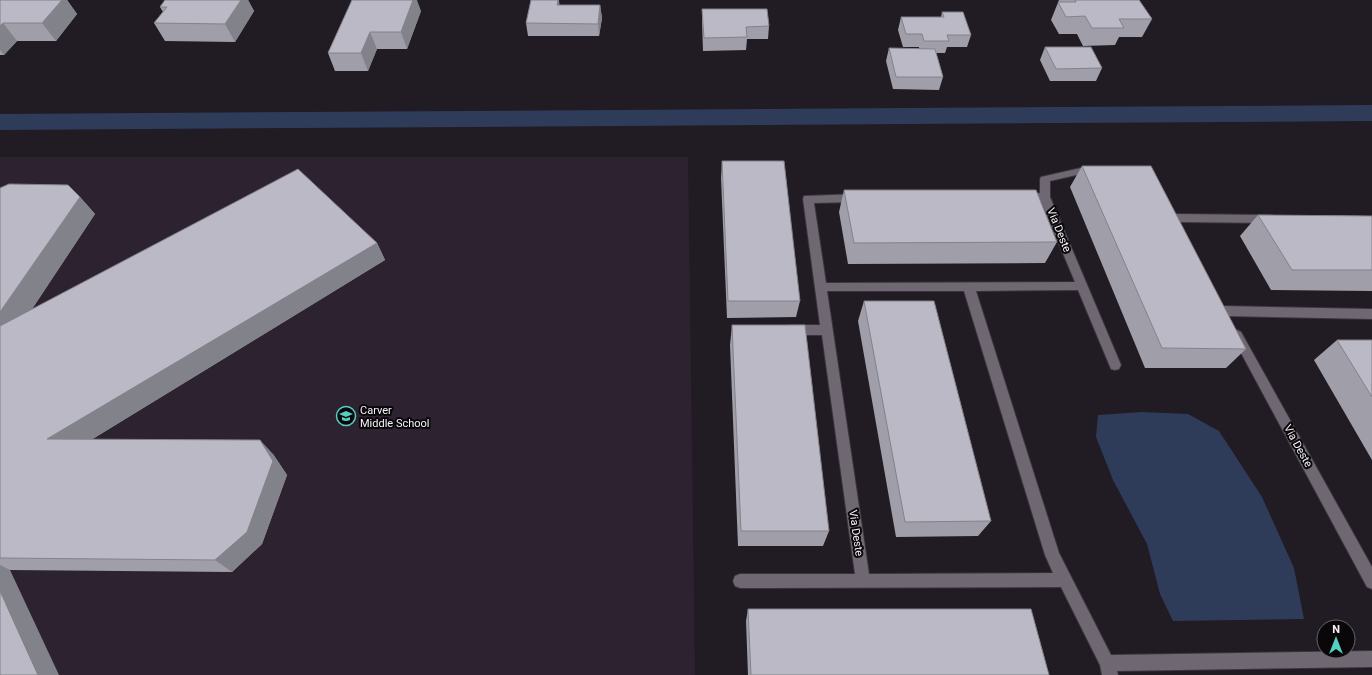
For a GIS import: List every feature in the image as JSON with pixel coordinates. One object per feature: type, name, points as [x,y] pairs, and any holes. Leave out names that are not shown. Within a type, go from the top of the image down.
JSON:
[{"type":"street","name":"Via Deste","points":[[1108,173],[1085,170],[1045,179],[1045,197],[1115,365]]},
{"type":"street","name":"Via Deste","points":[[1014,197],[1045,197]]},
{"type":"street","name":"Via Deste","points":[[863,581],[808,199],[871,198]]},
{"type":"street","points":[[1168,207],[1176,218],[1183,232]]},
{"type":"street","points":[[1176,218],[1278,219]]},
{"type":"street","points":[[820,287],[1082,286]]},
{"type":"street","points":[[969,287],[1052,556],[1109,669],[1372,659]]},
{"type":"street","name":"Via Deste","points":[[1217,298],[1372,582]]},
{"type":"street","points":[[1224,311],[1372,314]]},
{"type":"street","points":[[781,330],[826,330]]},
{"type":"street","points":[[740,581],[1065,580]]},
{"type":"shaded area","name":"Carver Middle School","points":[[0,157],[688,157],[695,675],[0,675]]},
{"type":"water","points":[[1142,412],[1188,414],[1219,431],[1262,497],[1294,568],[1304,619],[1173,621],[1160,594],[1147,544],[1113,480],[1096,437],[1098,415]]},
{"type":"building","points":[[0,0],[62,0],[42,23],[3,23],[0,26]]},
{"type":"building","points":[[165,0],[241,0],[225,24],[154,23],[167,7],[160,7]]},
{"type":"building","points":[[352,0],[413,0],[401,32],[370,32],[361,53],[328,53]]},
{"type":"building","points":[[531,0],[558,0],[557,5],[600,5],[598,24],[526,23]]},
{"type":"building","points":[[1075,0],[1139,0],[1152,19],[1119,19],[1124,28],[1092,28],[1085,16],[1066,17],[1058,2],[1076,2]]},
{"type":"building","points":[[702,9],[767,9],[769,26],[746,27],[747,37],[704,38]]},
{"type":"building","points":[[942,12],[963,12],[971,35],[947,35],[949,41],[924,41],[922,34],[906,34],[901,17],[944,17]]},
{"type":"building","points":[[1045,47],[1091,47],[1102,68],[1056,69]]},
{"type":"building","points":[[889,48],[935,49],[943,77],[896,77]]},
{"type":"building","points":[[722,161],[784,161],[800,301],[728,301]]},
{"type":"building","points":[[1082,166],[1151,166],[1246,349],[1162,348]]},
{"type":"building","points":[[298,169],[377,243],[47,439],[260,440],[273,461],[247,532],[215,560],[0,558],[0,326]]},
{"type":"building","points":[[9,184],[68,185],[80,197],[0,312],[0,188]]},
{"type":"building","points":[[844,190],[1036,190],[1057,242],[854,243]]},
{"type":"building","points":[[1258,215],[1372,216],[1372,270],[1292,270]]},
{"type":"building","points":[[864,301],[934,301],[991,521],[905,522]]},
{"type":"building","points":[[732,325],[805,325],[829,531],[741,531]]},
{"type":"building","points":[[1337,340],[1372,340],[1372,397]]},
{"type":"building","points":[[0,591],[38,675],[0,675]]},
{"type":"building","points":[[748,609],[1031,609],[1049,675],[751,675]]},
{"type":"waterway","points":[[0,122],[1372,113]]},
{"type":"place","name":"Carver Middle School","points":[[346,416]]}]
